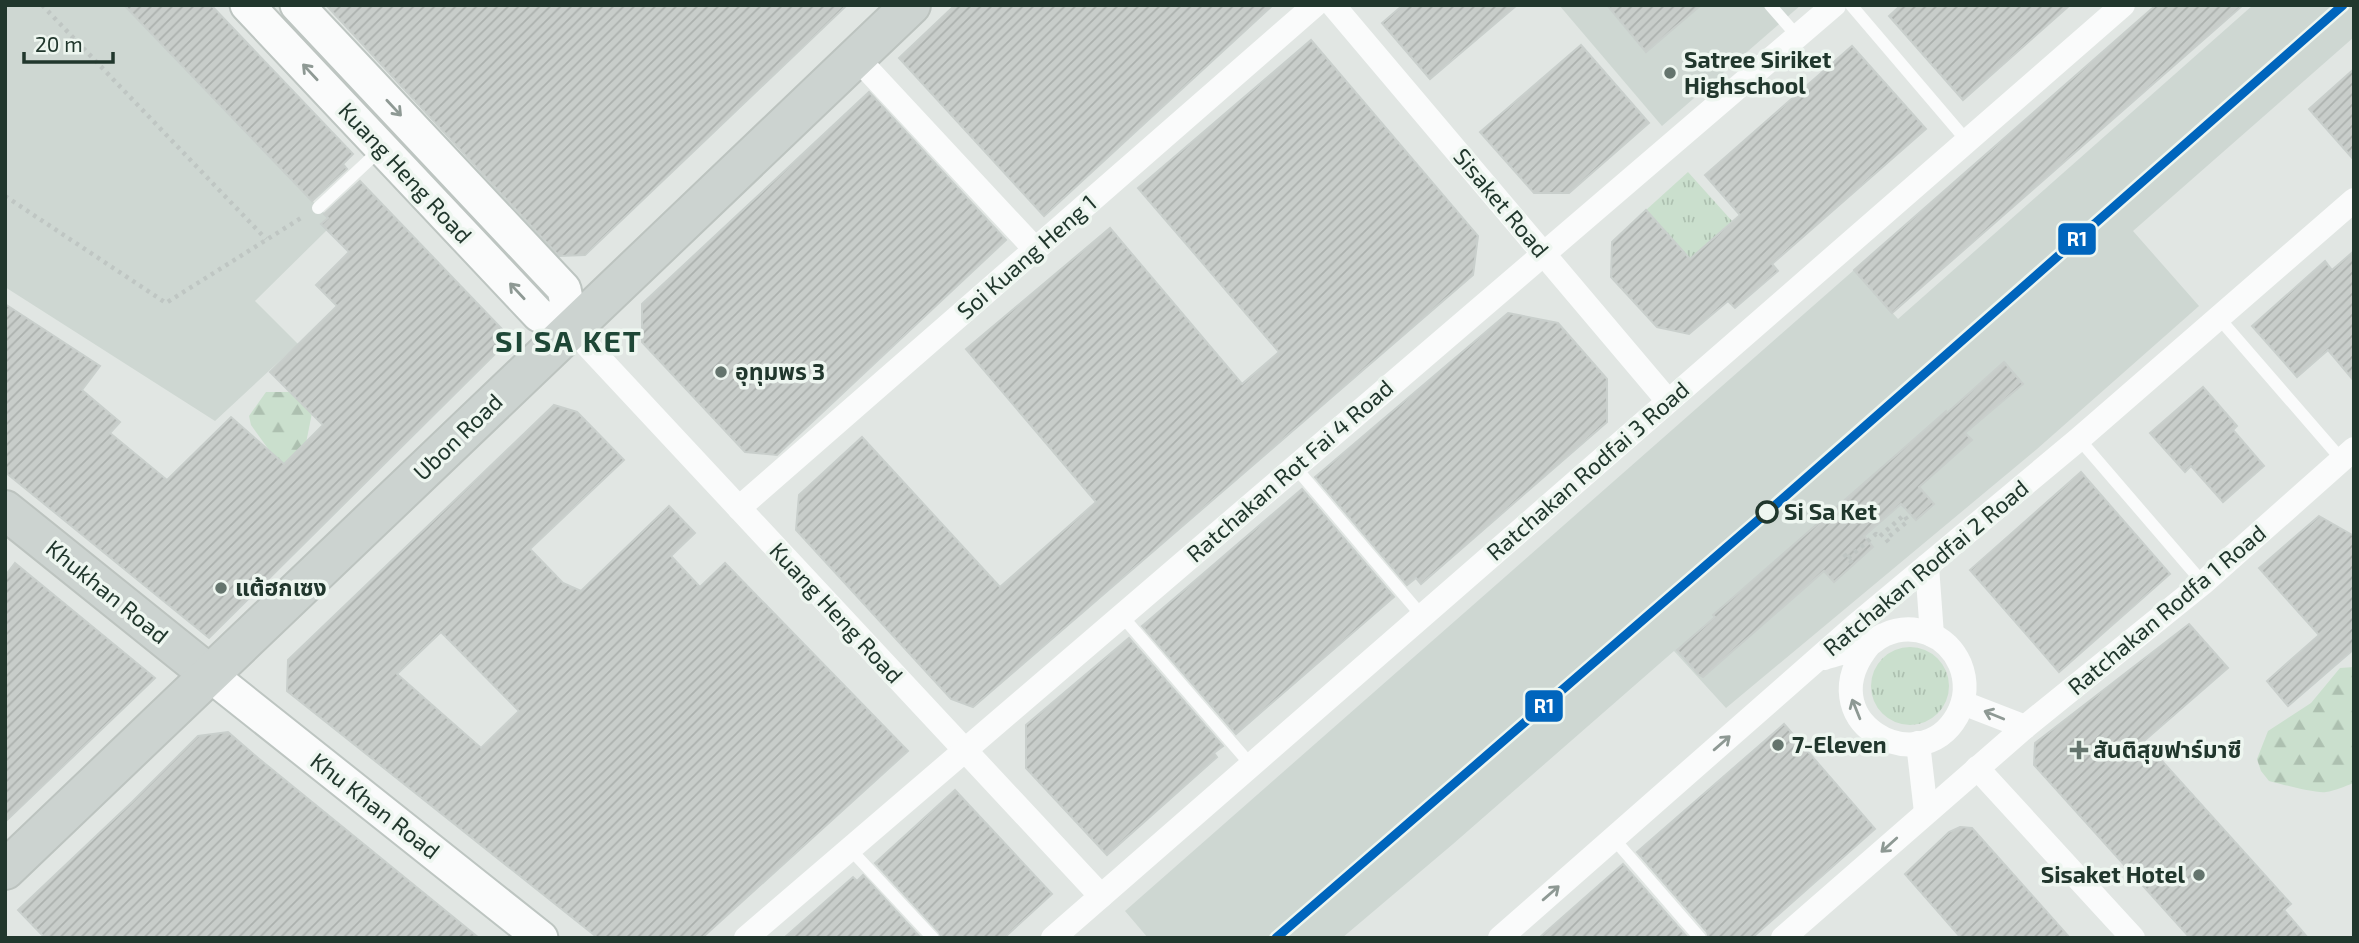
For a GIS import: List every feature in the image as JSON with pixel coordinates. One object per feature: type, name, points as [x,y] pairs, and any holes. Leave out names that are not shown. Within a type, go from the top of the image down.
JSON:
[{"type":"main road","name":"Ubon Road","points":[[5,870],[911,5]]},
{"type":"main road","name":"Khukhan Road","points":[[5,510],[209,674]]},
{"type":"street","name":"Kuang Heng Road","points":[[247,5],[539,315],[572,329],[1101,896]]},
{"type":"street","name":"Kuang Heng Road","points":[[297,5],[564,289],[572,329]]},
{"type":"street","name":"Soi Kuang Heng 1","points":[[739,508],[1315,5]]},
{"type":"street","name":"Sisaket Road","points":[[1333,5],[1668,401]]},
{"type":"street","name":"Ratchakan Rot Fai 4 Road","points":[[746,938],[1834,5]]},
{"type":"street","name":"Ratchakan Rodfai 3 Road","points":[[1053,938],[2123,5]]},
{"type":"street","points":[[856,58],[1035,249]]},
{"type":"street","name":"Ratchakan Rodfai 2 Road","points":[[1500,938],[1816,660],[1863,635],[1927,566],[2079,439],[2354,200]]},
{"type":"street","name":"Ratchakan Rodfa 1 Road","points":[[1783,938],[2025,727],[2350,463]]},
{"type":"street","points":[[1927,566],[1932,635]]},
{"type":"street","points":[[1916,630],[1932,635],[1946,644],[1960,664],[1965,687],[1963,703],[1957,717],[1946,729],[1933,739],[1902,744],[1886,741],[1872,733],[1853,706],[1850,689],[1863,635],[1916,630]]},
{"type":"street","name":"Khu Khan Road","points":[[209,674],[541,938]]},
{"type":"street","points":[[1963,703],[2025,727]]},
{"type":"street","points":[[1918,743],[1926,812]]},
{"type":"street","points":[[1977,768],[2133,938]]},
{"type":"lane","points":[[1770,5],[1798,37]]},
{"type":"lane","points":[[1851,5],[1967,141]]},
{"type":"lane","points":[[318,208],[382,148]]},
{"type":"lane","points":[[2218,317],[2350,463]]},
{"type":"lane","points":[[2079,439],[2203,583]]},
{"type":"lane","points":[[1295,467],[1423,616]]},
{"type":"lane","points":[[1122,616],[1251,765]]},
{"type":"lane","points":[[1613,838],[1700,938]]},
{"type":"lane","points":[[850,849],[933,938]]},
{"type":"path","points":[[42,5],[265,239]]},
{"type":"path","points":[[5,196],[166,303],[318,208]]},
{"type":"path","points":[[1853,564],[1846,556],[1876,534],[1879,537],[1904,515],[1908,520],[1886,539],[1891,545]]},
{"type":"shaded area","points":[[5,5],[125,5],[328,217],[321,224],[327,230],[255,301],[298,344],[215,421],[5,287]]},
{"type":"shaded area","name":"Satree Siriket Highschool","points":[[1559,5],[1801,5],[1662,126]]},
{"type":"shaded area","points":[[2253,5],[2354,5],[2354,37],[2133,231],[2199,306],[2037,449],[1726,708],[1674,651],[1342,938],[1148,938],[1125,911],[1854,270],[1898,319]]},
{"type":"green space","points":[[1688,172],[1732,221],[1690,259],[1646,210]]},
{"type":"green space","points":[[266,392],[303,392],[313,408],[302,463],[287,475],[251,425],[249,416]]},
{"type":"green space","points":[[1902,647],[1918,647],[1932,653],[1943,664],[1949,678],[1949,694],[1943,708],[1932,719],[1918,725],[1902,725],[1888,719],[1877,708],[1871,694],[1871,678],[1877,664],[1888,653]]},
{"type":"green space","points":[[2354,667],[2354,783],[2333,791],[2321,792],[2269,781],[2261,771],[2257,759],[2268,731],[2311,703],[2340,668]]},
{"type":"building","points":[[124,5],[211,5],[353,154],[343,164],[347,169],[312,201]]},
{"type":"building","points":[[326,5],[847,5],[585,255],[559,256]]},
{"type":"building","points":[[955,5],[1273,5],[1044,216],[899,58]]},
{"type":"building","points":[[1403,5],[1517,5],[1430,79],[1382,23]]},
{"type":"building","points":[[1607,5],[1701,5],[1646,52]]},
{"type":"building","points":[[1901,5],[2070,5],[1963,100],[1889,16]]},
{"type":"building","points":[[2156,5],[2243,5],[1892,313],[1854,270]]},
{"type":"building","points":[[1311,40],[1478,236],[1473,275],[973,707],[951,699],[796,530],[799,495],[862,437],[1000,587],[1096,502],[966,349],[1110,228],[1242,384],[1279,352],[1138,188]]},
{"type":"building","points":[[1581,45],[1649,123],[1569,193],[1534,193],[1480,132]]},
{"type":"building","points":[[1852,46],[1926,129],[1772,264],[1778,271],[1735,308],[1728,301],[1689,334],[1657,327],[1611,277],[1612,242],[1646,210],[1690,259],[1740,215],[1705,175]]},
{"type":"building","points":[[2354,69],[2354,160],[2309,109]]},
{"type":"building","points":[[869,92],[1006,240],[777,455],[745,452],[642,342],[642,304]]},
{"type":"building","points":[[360,181],[503,330],[500,349],[209,638],[5,472],[5,304],[100,366],[82,390],[120,422],[110,433],[167,480],[231,417],[284,464],[323,425],[270,372],[337,306],[316,285],[349,252],[321,224],[328,218],[324,214]]},
{"type":"building","points":[[2354,251],[2354,381],[2328,350],[2297,377],[2252,326],[2325,261],[2332,270]]},
{"type":"building","points":[[1508,313],[1558,323],[1607,379],[1607,422],[1421,584],[1416,578],[1407,585],[1315,477]]},
{"type":"building","points":[[2004,362],[2023,384],[1965,433],[1972,440],[1919,487],[1934,504],[1916,520],[1901,504],[1864,536],[1873,547],[1834,582],[1824,571],[1703,677],[1698,674],[1677,650],[1715,617],[1713,615]]},
{"type":"building","points":[[2203,387],[2237,426],[2233,430],[2264,466],[2223,502],[2191,466],[2185,472],[2150,433]]},
{"type":"building","points":[[554,405],[577,412],[624,460],[530,549],[563,583],[581,591],[669,506],[695,533],[671,556],[700,587],[725,563],[908,751],[702,938],[598,938],[287,691],[288,660]],"holes":[[[441,632],[519,711],[481,748],[397,674]]]},
{"type":"building","points":[[2081,472],[2170,574],[2059,672],[1970,570]]},
{"type":"building","points":[[1302,489],[1394,597],[1236,734],[1142,626]]},
{"type":"building","points":[[2319,516],[2354,536],[2354,649],[2288,706],[2267,681],[2319,635],[2259,568]]},
{"type":"building","points":[[15,563],[155,678],[5,822],[5,576]]},
{"type":"building","points":[[2189,624],[2228,668],[2144,741],[2291,904],[2284,910],[2308,938],[2190,938],[2034,765],[2035,743]]},
{"type":"building","points":[[1129,638],[1223,746],[1214,753],[1217,757],[1107,855],[1026,768],[1026,725]]},
{"type":"building","points":[[1784,724],[1875,829],[1752,938],[1709,938],[1707,932],[1637,852]]},
{"type":"building","points":[[228,732],[479,938],[45,938],[18,910],[198,736]]},
{"type":"building","points":[[955,790],[1052,894],[1004,938],[942,938],[875,863]]},
{"type":"building","points":[[1960,827],[1972,828],[2070,938],[1961,938],[1905,874],[1949,832]]},
{"type":"building","points":[[1623,864],[1688,938],[1539,938]]},
{"type":"building","points":[[863,875],[921,938],[784,938],[853,877],[857,881]]},
{"type":"transit line","name":"R1","points":[[1276,938],[1764,515],[2343,5]]},
{"type":"place","name":"Satree Siriket Highschool","points":[[1670,73]]},
{"type":"place","name":"อุทุมพร 3","points":[[721,372]]},
{"type":"place","name":"Si Sa Ket","points":[[1767,512]]},
{"type":"place","name":"แต้ฮกเซง","points":[[221,588]]},
{"type":"place","name":"7-Eleven","points":[[1778,745]]},
{"type":"place","name":"สันติสุขฟาร์มาซี","points":[[2079,750]]},
{"type":"place","name":"Sisaket Hotel","points":[[2199,875]]},
{"type":"district","name":"SI SA KET","points":[[569,342]]}]
